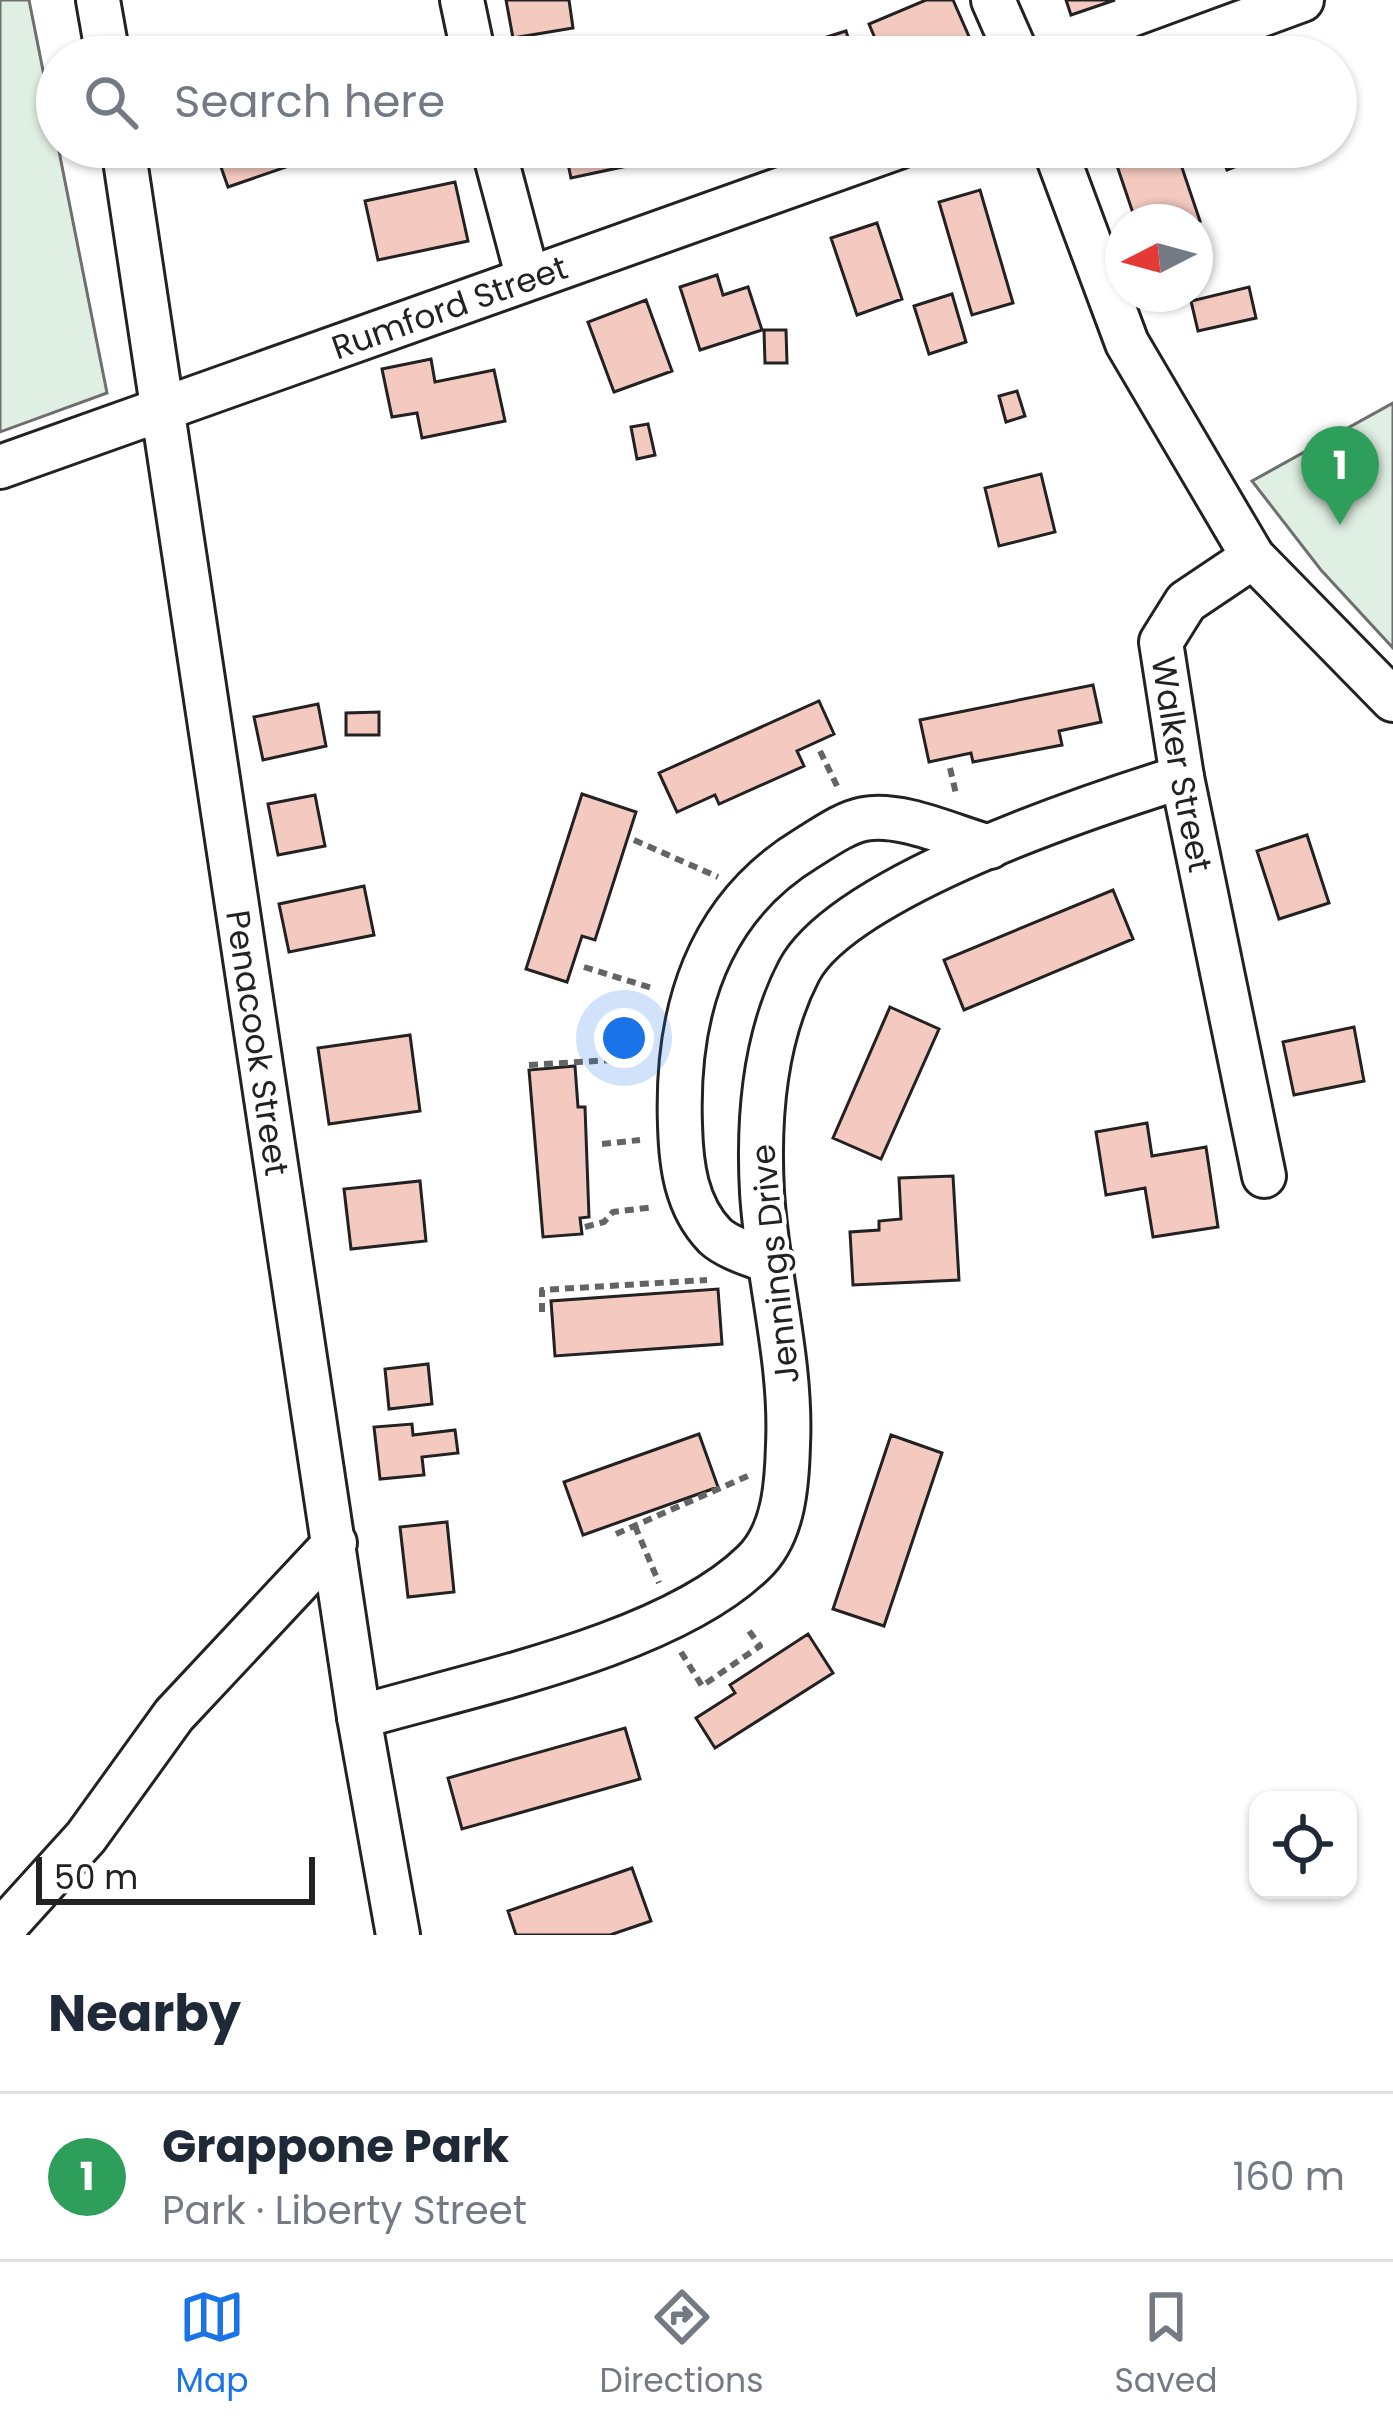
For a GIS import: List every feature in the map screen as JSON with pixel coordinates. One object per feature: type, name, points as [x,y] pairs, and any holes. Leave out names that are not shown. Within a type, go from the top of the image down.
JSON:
[{"type":"street","points":[[98,0],[104,36]]},
{"type":"street","points":[[462,0],[470,36]]},
{"type":"street","points":[[993,0],[1009,36]]},
{"type":"street","points":[[1204,36],[1302,0]]},
{"type":"street","name":"Penacook Street","points":[[126,168],[359,1717],[398,1935]]},
{"type":"street","points":[[499,168],[526,275]]},
{"type":"street","name":"Rumford Street","points":[[0,467],[526,275],[837,168]]},
{"type":"street","points":[[1062,168],[1127,343],[1253,557],[1393,700]]},
{"type":"street","name":"Walker Street","points":[[1253,557],[1186,602],[1161,642],[1182,777],[1264,1176]]},
{"type":"street","name":"Jennings Drive","points":[[359,1717],[585,1651],[705,1600],[757,1561],[786,1499],[790,1412],[760,1257],[762,1100],[776,1033],[800,967],[853,918],[990,847],[1045,821],[1182,777]]},
{"type":"street","points":[[760,1257],[718,1239],[692,1204],[681,1154],[678,1060],[714,945],[746,898],[801,852],[862,819],[904,823],[990,847]]},
{"type":"street","points":[[0,1932],[86,1837],[174,1715],[335,1543]]},
{"type":"path","points":[[634,839],[712,872],[746,898]]},
{"type":"path","points":[[584,967],[694,998]]},
{"type":"path","points":[[529,1065],[678,1060]]},
{"type":"path","points":[[585,1227],[604,1222],[613,1212],[692,1204]]},
{"type":"path","points":[[542,1312],[542,1290],[700,1284],[760,1257]]},
{"type":"path","points":[[616,1534],[788,1459]]},
{"type":"path","points":[[635,1526],[666,1600]]},
{"type":"path","points":[[680,1648],[701,1686],[760,1646],[747,1628]]},
{"type":"green space","points":[[0,0],[29,0],[36,36],[36,168],[62,168],[107,393],[0,432]]},
{"type":"green space","points":[[1393,403],[1393,648],[1321,570],[1252,481]]},
{"type":"building","points":[[506,0],[569,0],[573,28],[513,36]]},
{"type":"building","points":[[926,0],[953,0],[969,36],[874,36],[869,24]]},
{"type":"building","points":[[1066,0],[1115,0],[1071,15]]},
{"type":"building","points":[[221,168],[283,168],[228,187]]},
{"type":"building","points":[[569,168],[618,168],[571,178]]},
{"type":"building","points":[[1118,168],[1182,168],[1194,204],[1130,204]]},
{"type":"building","points":[[455,182],[468,241],[378,260],[365,201]]},
{"type":"building","points":[[980,190],[1013,303],[972,315],[939,202]]},
{"type":"building","points":[[877,223],[902,299],[857,315],[831,238]]},
{"type":"building","points":[[717,275],[723,295],[748,287],[762,330],[700,350],[680,287]]},
{"type":"building","points":[[1249,287],[1256,318],[1198,331],[1194,312],[1213,312],[1213,296]]},
{"type":"building","points":[[952,294],[966,342],[929,354],[914,306]]},
{"type":"building","points":[[646,300],[672,371],[614,392],[588,322]]},
{"type":"building","points":[[764,330],[786,330],[787,363],[765,363]]},
{"type":"building","points":[[431,359],[435,382],[494,370],[505,421],[422,438],[417,413],[392,417],[382,369]]},
{"type":"building","points":[[1017,391],[1025,416],[1006,422],[999,396]]},
{"type":"building","points":[[648,424],[655,455],[637,459],[631,427]]},
{"type":"building","points":[[1041,474],[1055,532],[999,546],[985,488]]},
{"type":"building","points":[[1093,685],[1101,722],[1059,731],[1062,745],[973,762],[971,753],[929,762],[920,720]]},
{"type":"building","points":[[819,701],[834,734],[797,751],[804,766],[719,804],[715,795],[677,812],[659,773]]},
{"type":"building","points":[[318,704],[326,746],[263,760],[254,717]]},
{"type":"building","points":[[379,712],[379,735],[346,735],[346,713]]},
{"type":"building","points":[[582,794],[636,812],[595,940],[582,936],[567,982],[526,969]]},
{"type":"building","points":[[315,795],[325,846],[278,855],[268,804]]},
{"type":"building","points":[[1307,835],[1329,903],[1279,919],[1257,851]]},
{"type":"building","points":[[364,886],[374,935],[289,952],[279,904]]},
{"type":"building","points":[[1113,890],[1133,939],[964,1010],[944,960]]},
{"type":"building","points":[[890,1007],[939,1029],[881,1159],[833,1138]]},
{"type":"building","points":[[1354,1027],[1364,1081],[1294,1095],[1283,1042]]},
{"type":"building","points":[[410,1035],[420,1111],[329,1124],[318,1048]]},
{"type":"building","points":[[575,1066],[578,1107],[585,1107],[589,1217],[580,1218],[582,1234],[543,1237],[529,1070]]},
{"type":"building","points":[[1147,1123],[1152,1156],[1206,1147],[1218,1227],[1153,1237],[1145,1188],[1106,1195],[1096,1132]]},
{"type":"building","points":[[953,1176],[959,1280],[853,1285],[850,1232],[879,1230],[879,1221],[901,1219],[899,1178]]},
{"type":"building","points":[[420,1181],[426,1241],[351,1249],[344,1189]]},
{"type":"building","points":[[718,1289],[722,1344],[555,1356],[551,1301]]},
{"type":"building","points":[[428,1364],[432,1404],[389,1409],[385,1369]]},
{"type":"building","points":[[412,1424],[413,1435],[455,1430],[458,1453],[422,1457],[424,1475],[380,1479],[374,1427]]},
{"type":"building","points":[[699,1434],[718,1487],[583,1535],[564,1482]]},
{"type":"building","points":[[891,1435],[942,1453],[884,1626],[833,1609]]},
{"type":"building","points":[[447,1522],[454,1592],[408,1597],[400,1527]]},
{"type":"building","points":[[808,1634],[833,1673],[715,1748],[696,1718],[735,1693],[730,1685]]},
{"type":"building","points":[[625,1728],[640,1779],[462,1829],[448,1778]]},
{"type":"building","points":[[632,1868],[651,1921],[610,1935],[516,1935],[508,1911]]},
{"type":"place","name":"Grappone Park","points":[[1340,525]]}]
